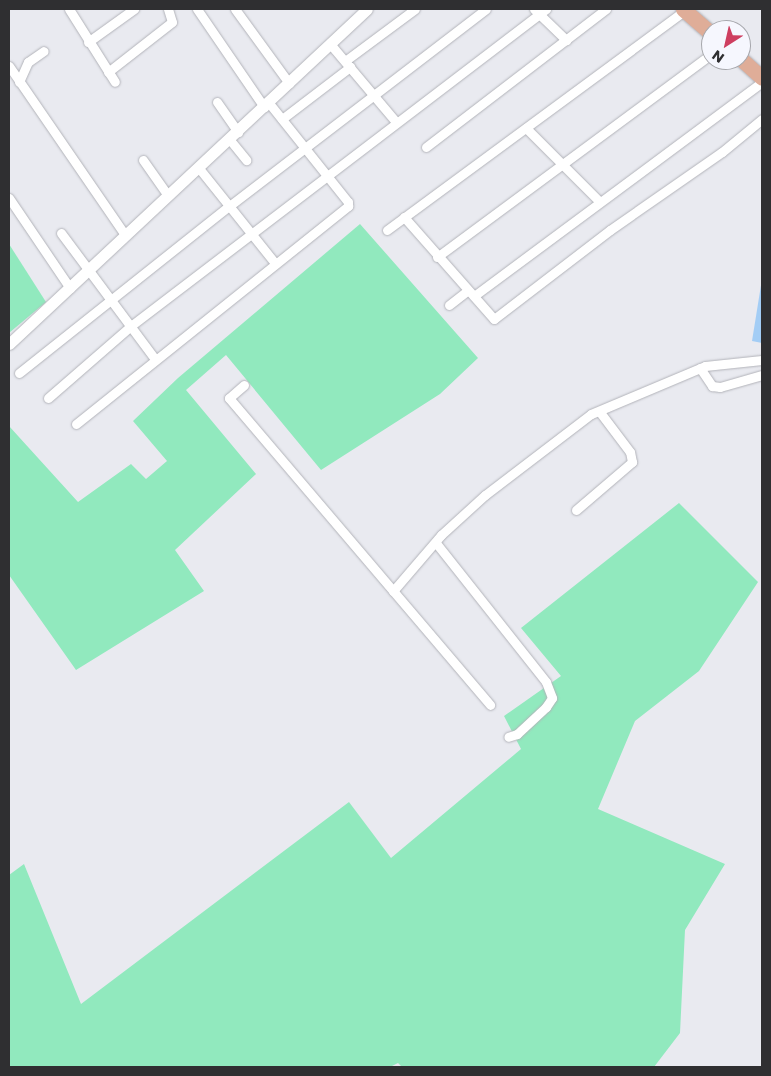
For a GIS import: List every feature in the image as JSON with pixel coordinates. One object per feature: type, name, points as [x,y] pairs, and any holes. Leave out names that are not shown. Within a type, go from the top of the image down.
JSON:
[{"type":"main road","points":[[689,9],[706,20]]},
{"type":"main road","points":[[689,9],[701,22]]},
{"type":"main road","points":[[751,56],[762,66]]},
{"type":"main road","points":[[751,68],[762,78]]},
{"type":"street","points":[[69,9],[88,42],[115,82]]},
{"type":"street","points":[[88,42],[134,9]]},
{"type":"street","points":[[108,72],[172,22],[168,9]]},
{"type":"street","points":[[76,424],[348,206],[282,119],[266,105],[197,9]]},
{"type":"street","points":[[235,9],[289,84]]},
{"type":"street","points":[[9,344],[167,194],[234,136],[367,9]]},
{"type":"street","points":[[282,119],[415,9]]},
{"type":"street","points":[[20,373],[228,207],[486,9]]},
{"type":"street","points":[[426,147],[606,9]]},
{"type":"street","points":[[387,230],[689,9]]},
{"type":"street","points":[[48,398],[132,325],[540,10],[566,40]]},
{"type":"street","points":[[330,45],[396,122]]},
{"type":"street","points":[[20,82],[28,62],[44,50]]},
{"type":"street","points":[[437,257],[562,162],[701,61]]},
{"type":"street","points":[[9,66],[125,235]]},
{"type":"street","points":[[449,305],[471,293],[762,82]]},
{"type":"street","points":[[217,102],[246,160]]},
{"type":"street","points":[[404,217],[437,257],[494,319],[610,230],[722,152],[762,119]]},
{"type":"street","points":[[526,128],[599,201]]},
{"type":"street","points":[[143,160],[167,194]]},
{"type":"street","points":[[198,167],[228,207],[275,263]]},
{"type":"street","points":[[9,198],[70,288]]},
{"type":"street","points":[[61,233],[87,272],[112,299],[155,359]]},
{"type":"street","points":[[393,591],[436,543],[485,495],[599,411],[700,368],[762,360]]},
{"type":"street","points":[[700,368],[712,386],[720,387],[762,375]]},
{"type":"street","points":[[244,385],[229,398],[490,705]]},
{"type":"street","points":[[576,510],[630,466],[632,462],[630,452],[599,411]]},
{"type":"street","points":[[436,543],[546,682],[552,698],[546,707],[517,734],[508,737]]},
{"type":"green space","points":[[360,224],[478,358],[440,394],[321,470],[226,355],[186,390],[256,474],[175,550],[204,591],[76,670],[9,575],[9,426],[78,502],[131,464],[146,479],[167,461],[133,421],[178,378]]},
{"type":"green space","points":[[9,244],[46,302],[9,333]]},
{"type":"green space","points":[[679,503],[758,582],[699,671],[635,721],[598,809],[725,864],[685,930],[680,1033],[654,1067],[402,1067],[398,1063],[390,1067],[9,1067],[9,875],[24,864],[81,1004],[349,802],[391,858],[521,749],[504,716],[561,676],[521,628]]},
{"type":"water","points":[[762,279],[762,343],[752,341]]}]
